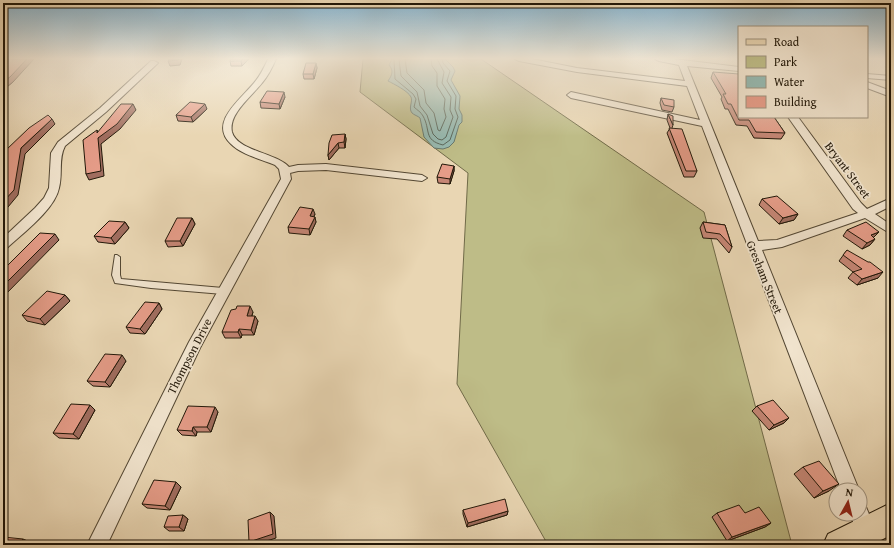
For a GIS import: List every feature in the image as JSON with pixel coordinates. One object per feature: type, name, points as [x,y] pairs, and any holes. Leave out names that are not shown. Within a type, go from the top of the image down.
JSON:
[{"type":"main road","points":[[840,545],[872,527]]},
{"type":"street","points":[[3,244],[39,212],[49,199],[54,188],[56,153],[61,144],[104,110],[129,85]]},
{"type":"street","points":[[257,85],[232,113],[227,127],[228,135],[234,142],[279,163],[286,171],[298,168],[326,167],[422,178]]},
{"type":"street","name":"Gresham Street","points":[[689,85],[847,482]]},
{"type":"street","points":[[868,85],[891,94]]},
{"type":"street","points":[[571,95],[705,124]]},
{"type":"street","name":"Bryant Street","points":[[795,118],[857,206],[866,214],[891,230]]},
{"type":"street","name":"Thompson Drive","points":[[97,545],[194,346],[286,179],[286,171]]},
{"type":"street","points":[[753,246],[778,244],[866,214],[891,202]]},
{"type":"lane","points":[[117,257],[116,275],[118,281],[223,291]]},
{"type":"green space","points":[[361,85],[518,85],[704,212],[792,545],[548,545],[457,384],[468,173],[360,92]]},
{"type":"water","points":[[394,85],[454,85],[460,96],[459,109],[462,115],[462,122],[459,125],[454,142],[449,147],[443,149],[434,148],[424,137],[420,118],[411,111],[411,97]]},
{"type":"building","points":[[720,85],[738,85],[738,118],[731,104],[728,104],[723,94],[726,94]]},
{"type":"building","points":[[267,91],[284,92],[279,104],[260,102]]},
{"type":"building","points":[[661,98],[674,100],[674,107],[664,105]]},
{"type":"building","points":[[190,102],[205,104],[191,117],[176,115]]},
{"type":"building","points":[[121,104],[133,104],[117,124],[98,138],[101,171],[86,174],[83,140],[97,130],[97,133]]},
{"type":"building","points":[[668,114],[673,116],[673,125]]},
{"type":"building","points":[[48,115],[52,119],[21,148],[14,190],[3,202],[3,159],[6,150],[29,128]]},
{"type":"building","points":[[738,118],[775,118],[785,133],[756,132],[749,120],[739,120]]},
{"type":"building","points":[[669,128],[682,129],[697,171],[686,171]]},
{"type":"building","points":[[345,134],[344,142],[338,143],[328,155],[329,143],[332,135]]},
{"type":"building","points":[[442,164],[454,166],[450,179],[437,177]]},
{"type":"building","points":[[777,196],[798,214],[783,218],[762,199]]},
{"type":"building","points":[[300,207],[313,209],[310,216],[315,217],[309,229],[288,227]]},
{"type":"building","points":[[177,218],[192,218],[180,241],[165,241]]},
{"type":"building","points":[[109,221],[125,222],[111,238],[94,236]]},
{"type":"building","points":[[703,222],[725,225],[732,247],[720,234],[706,232]]},
{"type":"building","points":[[866,222],[879,232],[871,235],[875,239],[867,243],[847,230]]},
{"type":"building","points":[[40,233],[55,234],[3,286],[3,270]]},
{"type":"building","points":[[847,250],[870,262],[883,272],[862,279],[853,272],[862,269],[843,255]]},
{"type":"building","points":[[47,291],[65,295],[40,319],[22,315]]},
{"type":"building","points":[[145,302],[159,303],[140,329],[126,327]]},
{"type":"building","points":[[237,306],[250,306],[247,316],[255,316],[251,330],[239,329],[238,332],[222,332],[231,310],[236,309]]},
{"type":"building","points":[[105,354],[122,355],[105,382],[87,381]]},
{"type":"building","points":[[773,400],[789,418],[774,425],[757,406]]},
{"type":"building","points":[[71,404],[90,405],[73,434],[53,433]]},
{"type":"building","points":[[188,406],[215,407],[207,427],[193,427],[192,431],[177,430]]},
{"type":"building","points":[[819,461],[837,482],[828,482],[828,489],[823,491],[803,467]]},
{"type":"building","points":[[154,480],[176,482],[165,506],[142,504]]},
{"type":"building","points":[[505,499],[508,511],[468,523],[463,510]]},
{"type":"building","points":[[739,505],[745,513],[759,507],[771,523],[732,537],[717,513]]},
{"type":"building","points":[[270,512],[273,534],[249,542],[248,520]]},
{"type":"building","points":[[183,515],[179,527],[164,527],[168,516]]},
{"type":"building","points":[[3,537],[23,539],[19,545],[3,545]]}]
